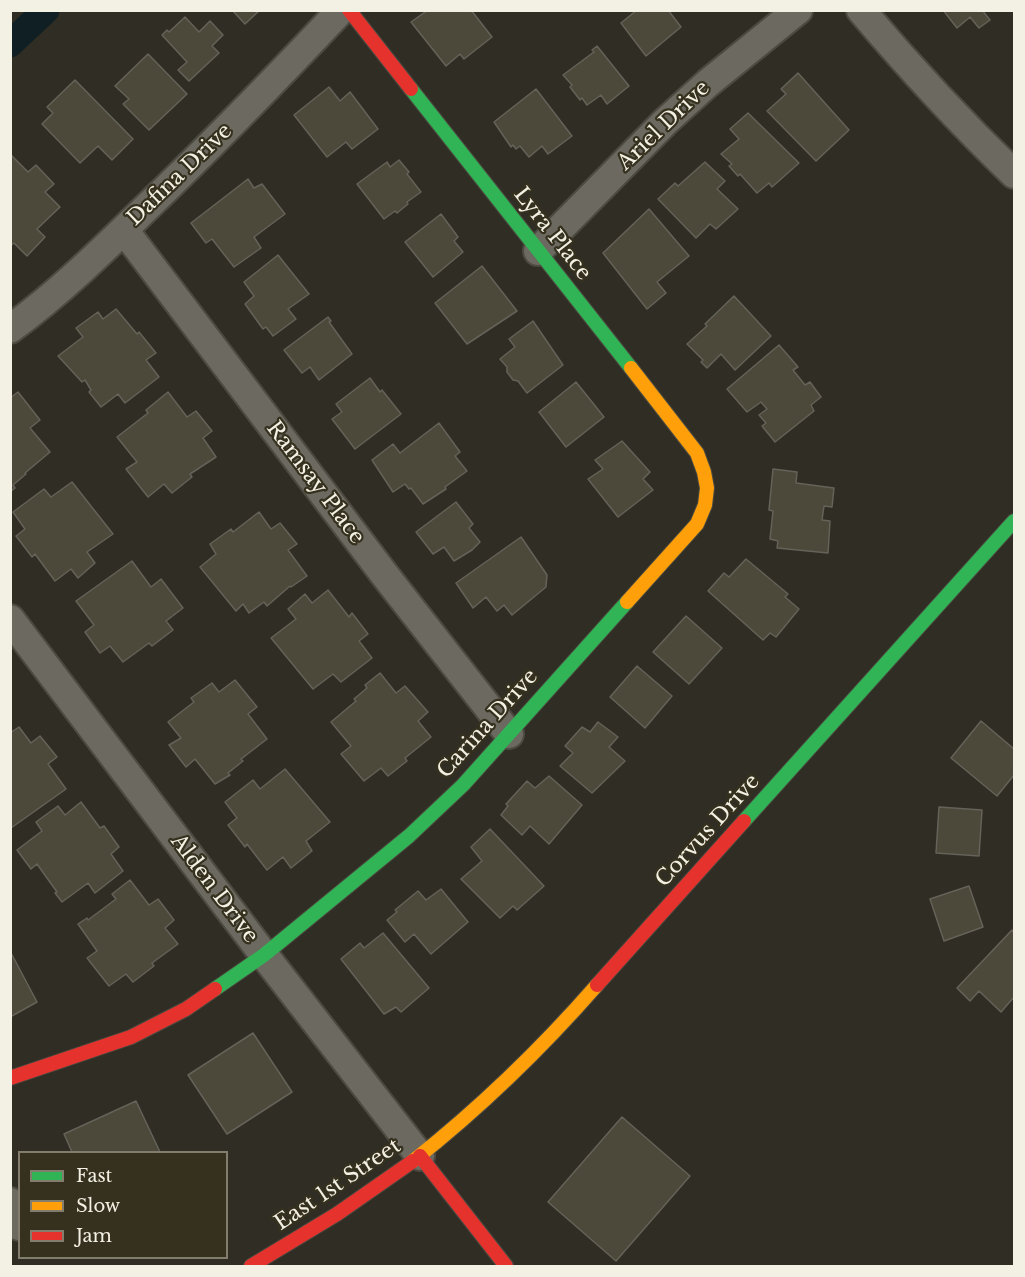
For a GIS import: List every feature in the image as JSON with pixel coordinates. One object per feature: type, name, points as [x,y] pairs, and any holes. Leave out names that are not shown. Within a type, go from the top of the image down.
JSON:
[{"type":"street","name":"Dafina Drive","points":[[10,329],[71,280],[219,139],[341,10]]},
{"type":"street","name":"Lyra Place","points":[[349,10],[697,453],[705,470],[708,491]]},
{"type":"street","name":"Ariel Drive","points":[[538,251],[665,122],[708,83],[798,10]]},
{"type":"street","points":[[861,10],[913,72],[1014,174]]},
{"type":"street","name":"Ramsay Place","points":[[124,230],[384,574],[509,734]]},
{"type":"street","name":"Carina Drive","points":[[10,1078],[131,1037],[186,1009],[264,955],[409,837],[463,785],[697,524],[705,507],[708,491]]},
{"type":"street","name":"Corvus Drive","points":[[420,1156],[488,1099],[552,1036],[1014,521]]},
{"type":"street","name":"Alden Drive","points":[[10,619],[264,955],[420,1156]]},
{"type":"street","name":"East 1st Street","points":[[251,1266],[313,1231],[420,1156],[506,1266]]},
{"type":"street","points":[[10,1202],[18,1223]]},
{"type":"building","points":[[232,10],[260,10],[245,24]]},
{"type":"building","points":[[428,10],[471,10],[492,37],[464,59],[460,54],[446,66],[411,22]]},
{"type":"building","points":[[637,10],[668,10],[681,27],[646,56],[621,23]]},
{"type":"building","points":[[943,10],[982,10],[990,20],[979,28],[970,17],[957,28]]},
{"type":"building","points":[[185,17],[199,32],[210,21],[223,35],[212,46],[219,53],[189,81],[178,70],[187,62],[162,35],[167,30],[169,32]]},
{"type":"building","points":[[597,46],[629,86],[607,104],[601,95],[587,105],[582,98],[580,100],[570,87],[572,85],[563,75],[594,52],[592,50]]},
{"type":"building","points":[[148,54],[187,94],[149,130],[123,104],[129,99],[115,86]]},
{"type":"building","points":[[798,73],[849,130],[816,161],[767,111],[786,94],[781,89]]},
{"type":"building","points":[[75,80],[133,139],[112,160],[98,146],[80,163],[42,124],[53,113],[47,107]]},
{"type":"building","points":[[329,87],[340,101],[350,92],[378,129],[352,149],[346,142],[327,157],[294,115]]},
{"type":"building","points":[[536,89],[572,136],[548,154],[542,146],[529,157],[520,146],[516,149],[513,145],[511,147],[494,122]]},
{"type":"building","points":[[748,113],[799,163],[772,187],[769,183],[757,193],[740,174],[738,176],[729,166],[732,164],[721,154],[739,139],[730,129]]},
{"type":"building","points":[[10,154],[28,172],[36,165],[54,184],[45,192],[60,207],[37,229],[45,237],[27,256],[14,243],[10,246]]},
{"type":"building","points":[[399,160],[421,192],[397,213],[395,211],[384,219],[357,184],[387,162],[390,167]]},
{"type":"building","points":[[705,162],[725,181],[717,189],[738,209],[716,229],[710,224],[696,238],[658,199],[675,183],[678,186]]},
{"type":"building","points":[[248,179],[254,188],[262,184],[285,214],[254,237],[261,248],[234,267],[212,239],[206,243],[191,223]]},
{"type":"building","points":[[649,209],[689,256],[657,282],[666,293],[647,309],[603,253]]},
{"type":"building","points":[[441,214],[458,237],[454,241],[463,252],[433,277],[405,242]]},
{"type":"building","points":[[278,255],[309,294],[288,309],[296,319],[273,336],[266,327],[263,329],[245,304],[254,296],[244,282]]},
{"type":"building","points":[[482,266],[517,311],[467,344],[435,303]]},
{"type":"building","points":[[734,296],[771,336],[735,370],[721,354],[707,368],[701,362],[703,360],[687,344]]},
{"type":"building","points":[[116,309],[156,353],[146,360],[159,377],[125,403],[118,394],[101,407],[89,392],[91,390],[85,380],[82,382],[58,356],[83,337],[76,328],[98,312],[103,319]]},
{"type":"building","points":[[328,317],[331,321],[329,322],[352,354],[319,380],[310,367],[302,373],[284,350]]},
{"type":"building","points":[[533,321],[563,365],[527,393],[518,381],[513,380],[500,359],[515,347],[509,339]]},
{"type":"building","points":[[779,345],[798,367],[793,370],[805,385],[810,382],[821,397],[811,405],[814,411],[775,442],[762,426],[766,423],[759,415],[767,409],[761,402],[747,412],[727,389]]},
{"type":"building","points":[[370,378],[401,414],[355,449],[332,419],[342,412],[336,404]]},
{"type":"building","points":[[576,382],[604,417],[566,447],[539,412]]},
{"type":"building","points":[[18,392],[40,420],[30,428],[50,452],[13,485],[15,488],[10,492],[10,398]]},
{"type":"building","points":[[168,392],[187,417],[196,411],[212,431],[203,438],[216,457],[190,474],[192,477],[172,493],[164,484],[148,497],[126,469],[137,462],[117,437],[148,413],[146,410]]},
{"type":"building","points":[[439,423],[460,452],[455,456],[467,471],[445,487],[446,489],[423,504],[405,484],[393,492],[372,460],[393,444],[400,453]]},
{"type":"building","points":[[622,441],[650,472],[643,479],[653,490],[618,517],[588,479],[603,469],[595,460]]},
{"type":"building","points":[[773,469],[797,472],[796,483],[834,488],[832,507],[824,506],[822,520],[830,521],[828,553],[777,548],[778,541],[770,539],[773,511],[769,510]]},
{"type":"building","points":[[72,482],[113,534],[87,552],[95,563],[78,578],[71,569],[55,581],[35,554],[32,557],[16,536],[25,529],[13,512],[44,489],[51,497]]},
{"type":"building","points":[[456,502],[473,524],[469,528],[480,542],[454,561],[444,547],[433,554],[416,532]]},
{"type":"building","points":[[259,512],[271,529],[280,523],[297,544],[288,550],[307,576],[290,586],[267,606],[264,602],[249,613],[243,604],[236,611],[200,567],[216,554],[210,544],[231,529],[233,532]]},
{"type":"building","points":[[521,537],[547,575],[546,587],[512,615],[504,605],[497,611],[486,597],[473,608],[456,583]]},
{"type":"building","points":[[746,559],[788,594],[785,597],[799,609],[776,637],[770,633],[763,640],[708,591],[724,573],[729,577]]},
{"type":"building","points":[[132,561],[151,587],[161,579],[183,608],[166,621],[173,630],[152,646],[149,643],[123,662],[110,646],[100,653],[85,632],[94,625],[76,601]]},
{"type":"building","points":[[328,590],[349,617],[352,613],[368,634],[359,641],[372,658],[341,682],[333,674],[313,689],[271,638],[296,619],[288,609],[305,594],[312,603]]},
{"type":"building","points":[[686,616],[722,648],[689,684],[653,652]]},
{"type":"building","points":[[637,666],[672,696],[645,728],[610,697]]},
{"type":"building","points":[[380,673],[396,693],[405,686],[428,712],[418,721],[431,737],[405,758],[407,761],[388,776],[381,768],[364,781],[341,754],[351,746],[331,722],[356,701],[354,699],[367,688],[365,685]]},
{"type":"building","points":[[235,680],[257,707],[248,714],[267,739],[241,759],[243,761],[228,773],[230,775],[215,784],[195,759],[186,767],[169,745],[181,738],[168,722],[194,702],[191,698],[212,683],[219,692]]},
{"type":"building","points":[[981,721],[1014,749],[1014,775],[997,796],[951,758]]},
{"type":"building","points":[[598,722],[618,737],[609,747],[625,761],[592,793],[560,766],[573,753],[565,746],[582,727],[590,732]]},
{"type":"building","points":[[19,727],[31,743],[40,736],[57,757],[48,764],[66,789],[11,828],[10,733]]},
{"type":"building","points":[[285,769],[330,822],[306,841],[312,851],[291,868],[283,857],[267,870],[247,844],[245,847],[228,825],[237,818],[225,802],[253,780],[260,789]]},
{"type":"building","points":[[549,776],[582,805],[549,844],[530,826],[522,835],[501,815],[508,806],[506,804],[527,781],[535,788]]},
{"type":"building","points":[[81,802],[100,828],[104,826],[119,847],[111,854],[123,871],[95,893],[88,883],[62,902],[37,864],[31,869],[17,850],[42,831],[36,822],[58,806],[65,815]]},
{"type":"building","points":[[939,807],[982,810],[979,856],[936,853]]},
{"type":"building","points":[[490,829],[544,886],[517,910],[513,906],[500,918],[461,879],[482,861],[471,847]]},
{"type":"building","points":[[130,880],[149,905],[158,899],[174,920],[165,928],[178,944],[152,963],[154,966],[133,982],[126,974],[109,986],[87,958],[97,951],[78,924],[87,918],[88,920],[116,899],[112,894]]},
{"type":"building","points":[[969,886],[983,927],[944,941],[930,899]]},
{"type":"building","points":[[441,889],[468,922],[431,954],[414,934],[405,942],[387,920],[397,912],[395,910],[418,891],[426,900]]},
{"type":"building","points":[[1012,930],[1014,933],[1014,997],[1001,1012],[979,991],[970,1001],[957,988]]},
{"type":"building","points":[[383,933],[429,988],[401,1012],[396,1007],[384,1014],[341,959],[360,943],[364,948]]},
{"type":"building","points":[[10,951],[37,1002],[10,1017]]},
{"type":"building","points":[[253,1033],[292,1092],[227,1134],[188,1075]]},
{"type":"building","points":[[136,1101],[160,1151],[72,1151],[64,1134]]},
{"type":"building","points":[[622,1117],[690,1176],[616,1261],[548,1202]]},
{"type":"waterway","points":[[10,44],[46,10]]},
{"type":"traffic: fast","points":[[411,89],[631,368]]},
{"type":"traffic: fast","points":[[744,821],[1014,521]]},
{"type":"traffic: fast","points":[[215,989],[264,955],[409,836],[463,785],[627,602]]},
{"type":"traffic: slow","points":[[627,602],[697,524],[705,505],[707,488],[697,453],[631,368]]},
{"type":"traffic: slow","points":[[413,1161],[509,1077],[597,985]]},
{"type":"traffic: jam","points":[[349,10],[411,89]]},
{"type":"traffic: jam","points":[[597,985],[744,821]]},
{"type":"traffic: jam","points":[[10,1078],[131,1037],[186,1009],[215,989]]},
{"type":"traffic: jam","points":[[420,1156],[506,1266]]},
{"type":"traffic: jam","points":[[251,1266],[337,1214],[413,1161]]}]
